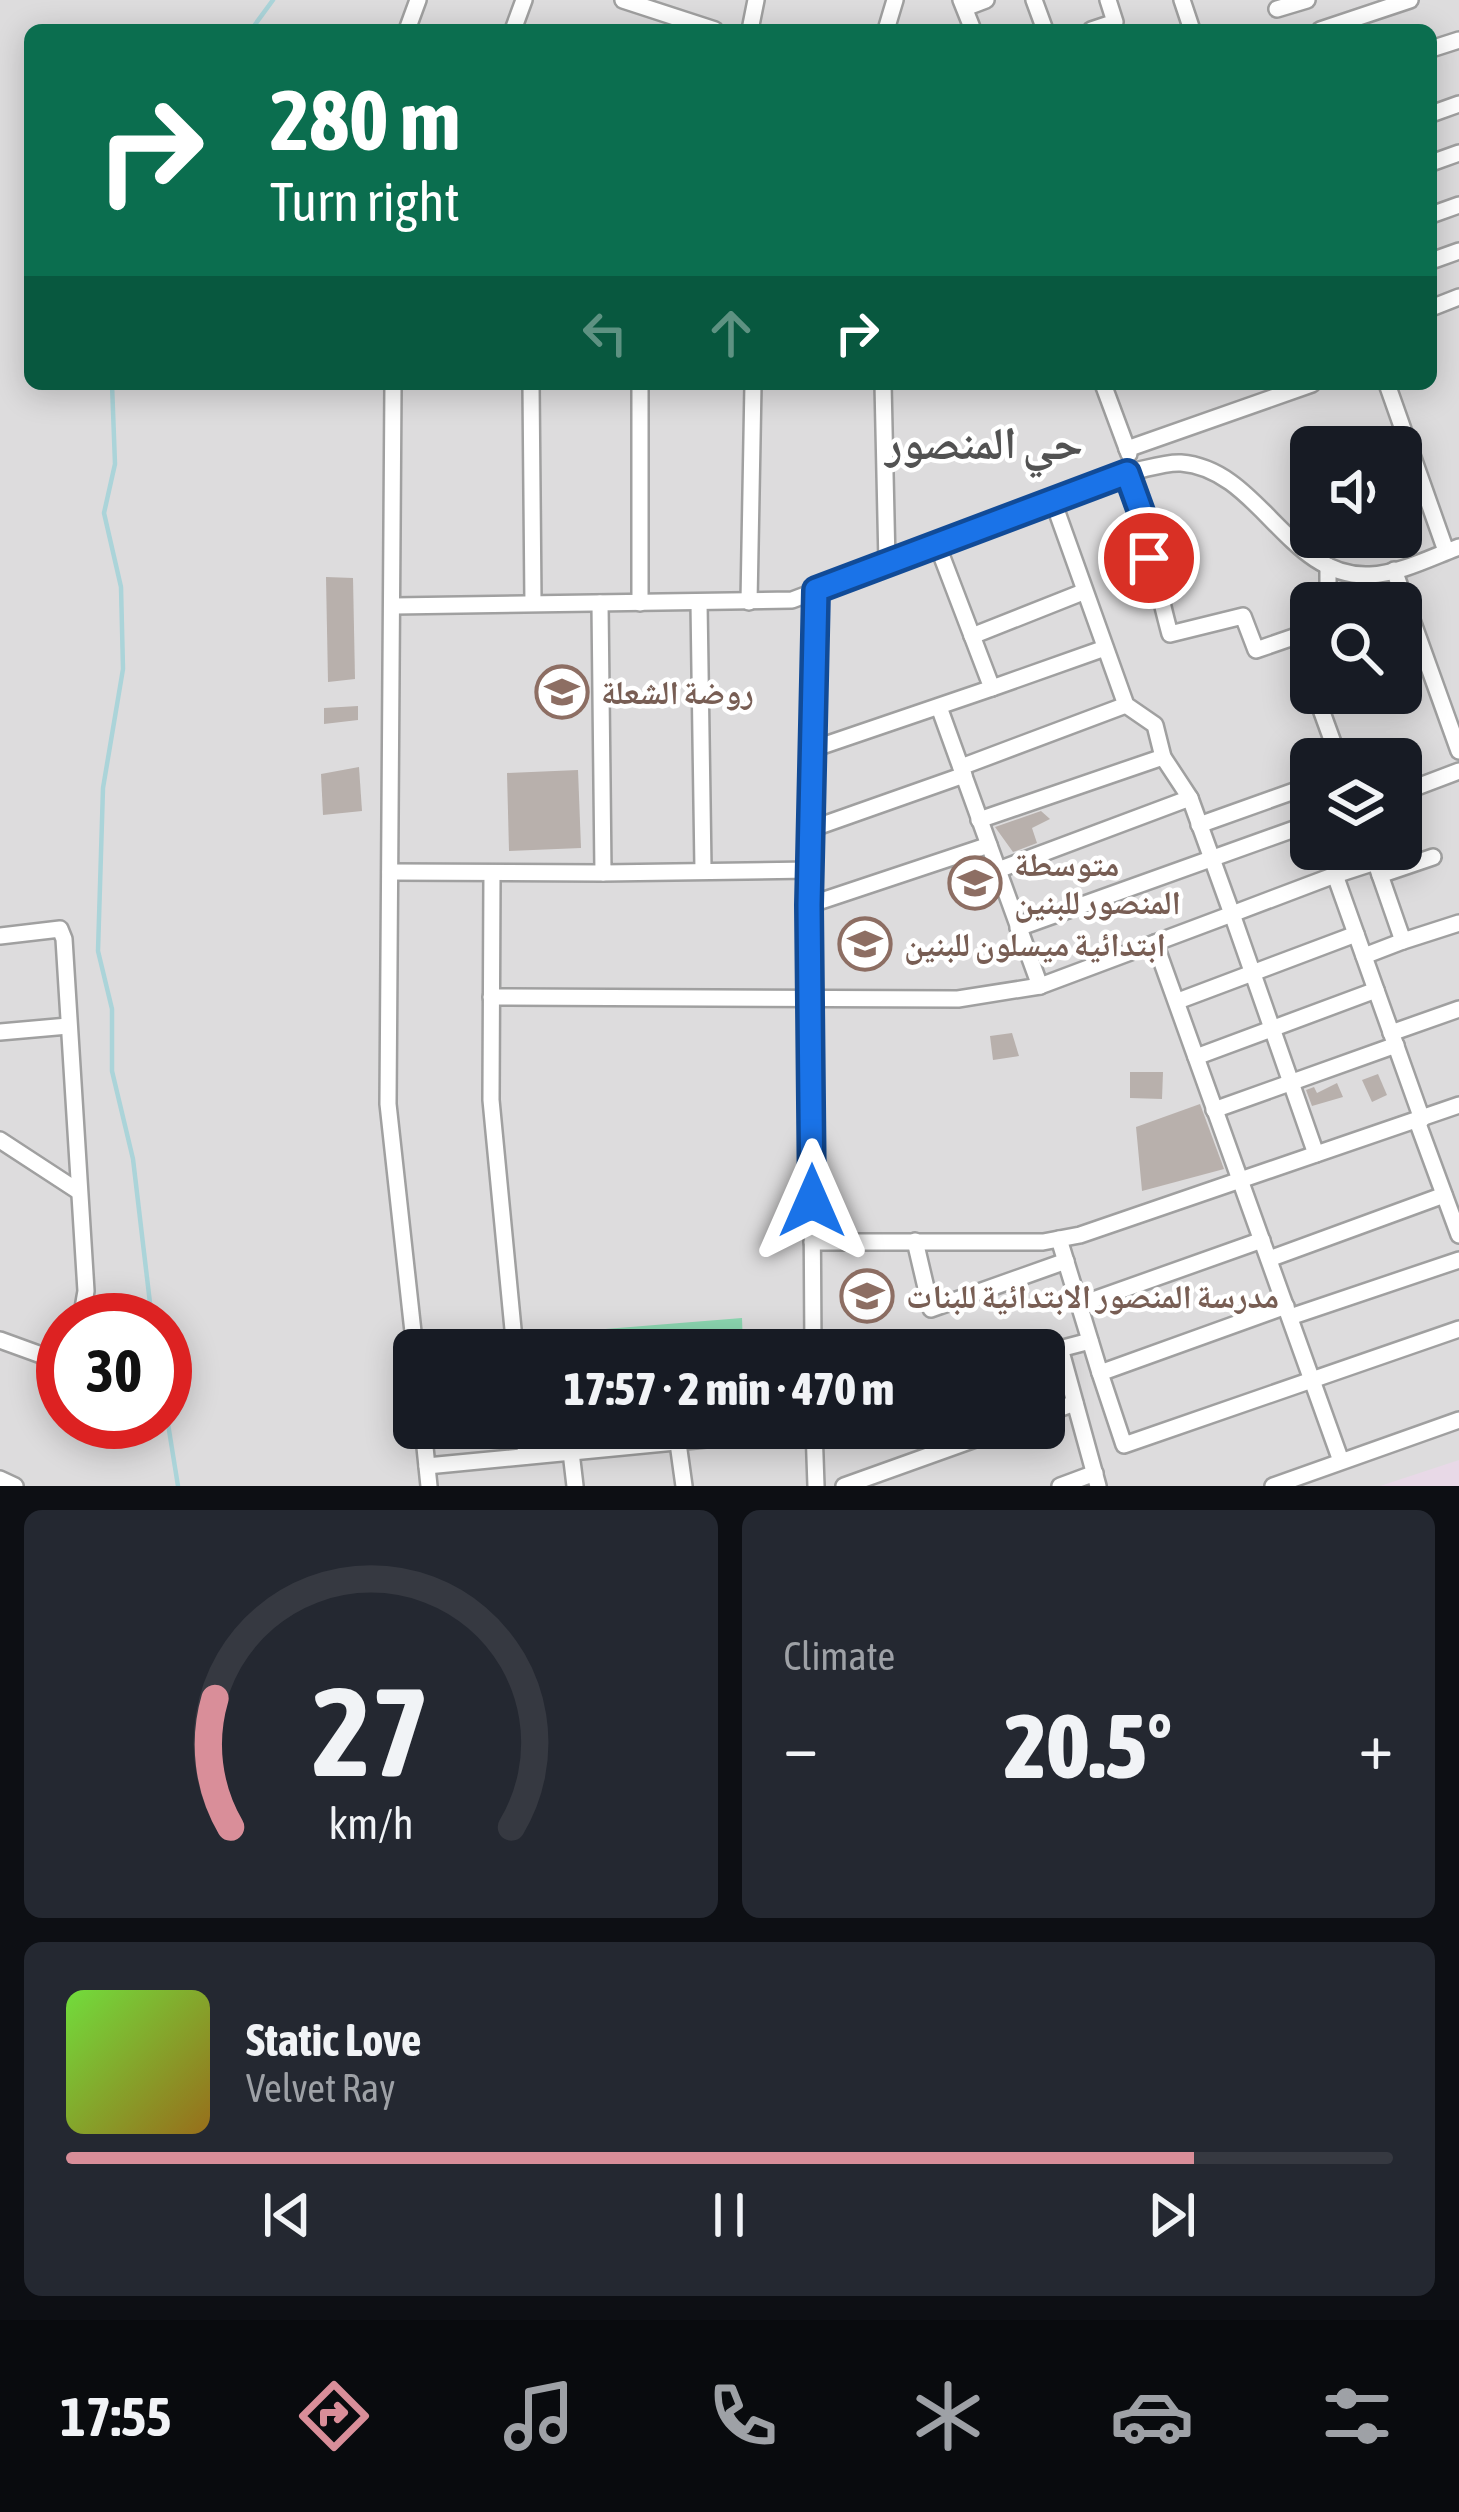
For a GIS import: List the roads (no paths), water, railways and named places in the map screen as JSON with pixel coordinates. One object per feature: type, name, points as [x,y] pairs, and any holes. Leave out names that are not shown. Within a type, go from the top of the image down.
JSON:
[{"type":"street","points":[[963,4],[986,0]]},
{"type":"street","points":[[1277,4],[1307,0]]},
{"type":"street","points":[[1338,24],[1410,0]]},
{"type":"street","points":[[633,2],[697,24]]},
{"type":"street","points":[[393,390],[388,1104],[413,1329]]},
{"type":"street","points":[[531,390],[532,603]]},
{"type":"street","points":[[640,390],[640,603]]},
{"type":"street","points":[[749,602],[754,390]]},
{"type":"street","points":[[883,390],[887,562]]},
{"type":"street","points":[[1105,390],[1127,449],[1149,534],[1149,558],[1171,634],[1243,616],[1256,650],[1290,639]]},
{"type":"street","points":[[394,606],[792,600],[1131,472],[1179,462],[1230,481],[1328,566],[1370,575],[1394,570],[1453,549],[1389,390]]},
{"type":"street","points":[[1127,449],[1262,392]]},
{"type":"street","points":[[1053,501],[1126,705],[1155,724],[1163,757],[1190,798],[1316,1154]]},
{"type":"street","points":[[937,544],[992,688]]},
{"type":"street","points":[[1328,566],[1328,582]]},
{"type":"street","points":[[1394,570],[1397,582]]},
{"type":"street","points":[[813,1329],[809,905],[816,590]]},
{"type":"street","points":[[972,636],[1083,592]]},
{"type":"street","points":[[600,603],[603,873]]},
{"type":"street","points":[[699,603],[703,869]]},
{"type":"street","points":[[812,749],[1105,648]]},
{"type":"street","points":[[1422,654],[1459,751]]},
{"type":"street","points":[[811,829],[1126,705]]},
{"type":"street","points":[[939,706],[1040,986]]},
{"type":"street","points":[[980,820],[1163,757]]},
{"type":"street","points":[[1422,785],[1459,771]]},
{"type":"street","points":[[1199,825],[1290,792]]},
{"type":"street","points":[[998,870],[1190,798]]},
{"type":"street","points":[[1018,928],[1290,831]]},
{"type":"street","points":[[809,905],[989,845]]},
{"type":"street","points":[[1422,858],[1433,857]]},
{"type":"street","points":[[389,872],[810,870]]},
{"type":"street","points":[[491,997],[958,999],[1040,986],[1350,870]]},
{"type":"street","points":[[1378,870],[1403,941]]},
{"type":"street","points":[[492,873],[491,1100],[513,1329]]},
{"type":"street","points":[[1335,875],[1459,1235]]},
{"type":"street","points":[[1364,956],[1459,923]]},
{"type":"street","points":[[0,936],[60,929],[86,1293]]},
{"type":"street","points":[[1178,1001],[1356,934]]},
{"type":"street","points":[[1154,943],[1341,1461]]},
{"type":"street","points":[[1196,1057],[1376,990]]},
{"type":"street","points":[[1214,1110],[1459,1009]]},
{"type":"street","points":[[0,1032],[68,1027]]},
{"type":"street","points":[[812,1242],[1059,1239],[1459,1105]]},
{"type":"street","points":[[0,1139],[78,1191]]},
{"type":"street","points":[[1269,1259],[1444,1195]]},
{"type":"street","points":[[1059,1239],[1124,1444],[1459,1329]]},
{"type":"street","points":[[1079,1305],[1262,1240]]},
{"type":"street","points":[[915,1241],[931,1309],[1066,1261]]},
{"type":"street","points":[[1100,1372],[1459,1260]]},
{"type":"street","points":[[0,1340],[36,1353]]},
{"type":"street","points":[[1065,1347],[1090,1340]]},
{"type":"street","points":[[1060,1486],[1097,1480],[1065,1380]]},
{"type":"street","points":[[1065,1407],[1075,1403]]},
{"type":"street","points":[[1273,1486],[1459,1420]]},
{"type":"street","points":[[425,1449],[429,1486]]},
{"type":"street","points":[[525,1449],[526,1456]]},
{"type":"street","points":[[427,1466],[607,1449]]},
{"type":"street","points":[[679,1449],[684,1486]]},
{"type":"street","points":[[816,1449],[816,1486]]},
{"type":"street","points":[[844,1486],[947,1449]]},
{"type":"street","points":[[571,1452],[574,1486]]},
{"type":"street","points":[[0,1479],[15,1486]]},
{"type":"waterway","points":[[255,24],[273,0]]},
{"type":"waterway","points":[[112,390],[115,464],[104,513],[121,587],[123,669],[103,788],[98,951],[112,1009],[112,1071],[133,1159],[149,1293]]},
{"type":"waterway","points":[[172,1449],[178,1486]]},
{"type":"place","name":"روضة الشعلة","points":[[562,692]]},
{"type":"place","name":"متوسطة المنصور للبنين","points":[[975,883]]},
{"type":"place","name":"ابتدائية ميسلون للبنين","points":[[865,944]]},
{"type":"place","name":"مدرسة المنصور الابتدائية للبنات","points":[[867,1296]]},
{"type":"district","name":"حي المنصور","points":[[984,443]]}]
